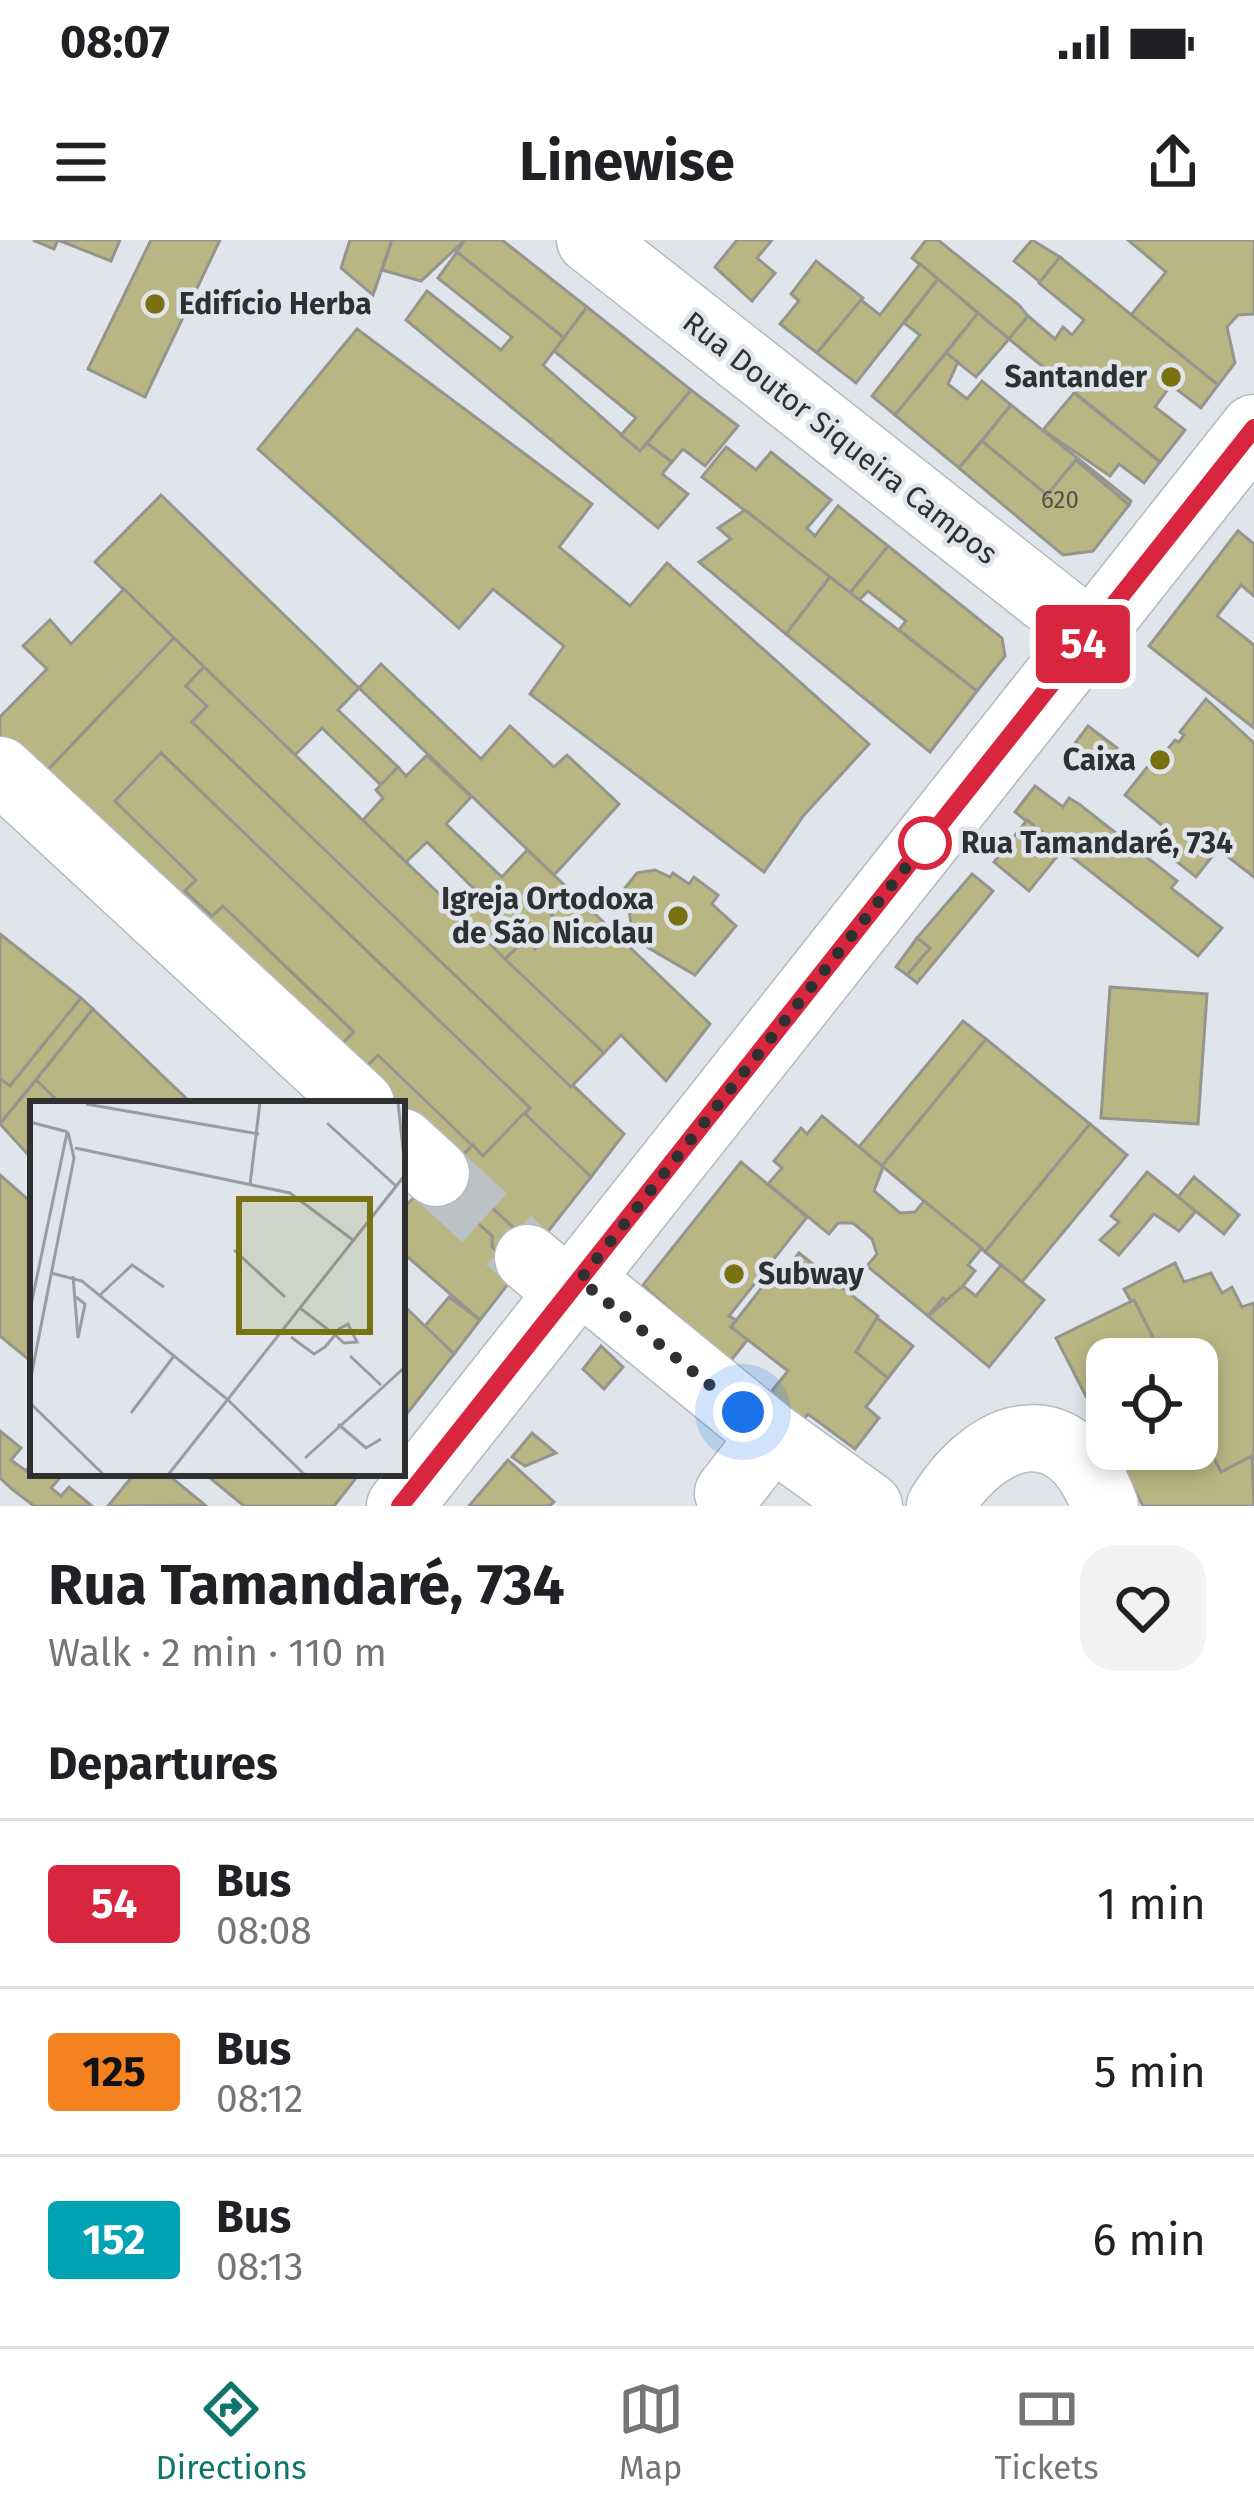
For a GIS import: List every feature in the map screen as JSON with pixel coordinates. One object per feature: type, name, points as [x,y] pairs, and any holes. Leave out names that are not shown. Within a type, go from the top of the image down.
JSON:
[{"type":"street","name":"Rua Doutor Siqueira Campos","points":[[590,240],[1091,634]]},
{"type":"street","points":[[400,1506],[560,1277],[1091,634],[1254,428]]},
{"type":"street","points":[[0,770],[358,1101]]},
{"type":"street","points":[[560,1277],[868,1506]]},
{"type":"street","points":[[728,1493],[772,1436]]},
{"type":"street","points":[[940,1506],[958,1476],[999,1445],[1037,1436],[1068,1446],[1094,1474],[1105,1506]]},
{"type":"building","points":[[33,240],[58,240],[54,249]]},
{"type":"building","points":[[58,240],[120,240],[111,261]]},
{"type":"building","name":"Edifício Herba","points":[[151,240],[220,240],[145,397],[88,369]]},
{"type":"building","points":[[350,240],[392,240],[373,295],[341,268]]},
{"type":"building","points":[[392,240],[465,240],[421,281],[382,270]]},
{"type":"building","points":[[465,240],[502,240],[587,307],[564,338],[457,252]]},
{"type":"building","points":[[737,240],[772,240],[757,258],[775,273],[752,301],[715,267]]},
{"type":"building","points":[[926,240],[938,240],[1019,305],[1028,316],[1009,339],[912,258]]},
{"type":"building","points":[[1032,240],[1060,257],[1040,282],[1014,261]]},
{"type":"building","points":[[1128,240],[1254,240],[1254,314],[1238,315],[1227,327],[1235,363],[1218,385],[1131,315],[1166,272]]},
{"type":"building","points":[[457,252],[564,338],[543,365],[640,451],[647,443],[672,462],[662,474],[688,494],[658,528],[406,320],[427,291],[501,350],[512,337],[438,278]]},
{"type":"building","points":[[1060,257],[1218,385],[1201,408],[1171,385],[1155,407],[1185,430],[1160,462],[1009,339],[1028,316],[1055,339],[1063,327],[1072,335],[1084,320],[1039,283]]},
{"type":"building","points":[[816,261],[863,298],[817,353],[780,324],[799,301],[791,294]]},
{"type":"building","points":[[920,264],[938,279],[856,383],[817,353],[861,300],[880,315]]},
{"type":"building","points":[[938,279],[978,313],[895,415],[872,396],[920,335],[904,323]]},
{"type":"building","points":[[587,307],[691,390],[640,451],[621,435],[636,418],[554,351]]},
{"type":"building","points":[[978,313],[1009,339],[976,377],[946,353]]},
{"type":"building","points":[[357,329],[592,504],[559,547],[630,606],[667,563],[869,744],[804,815],[764,872],[530,694],[564,646],[493,589],[459,628],[258,449]]},
{"type":"building","points":[[946,353],[958,362],[948,384],[967,399],[982,381],[1011,405],[959,468],[895,415]]},
{"type":"building","points":[[691,390],[738,426],[705,466],[683,449],[672,462],[647,443]]},
{"type":"building","points":[[1074,393],[1160,462],[1144,483],[1119,464],[1110,476],[1043,430]]},
{"type":"building","points":[[1011,405],[1131,501],[1129,505],[1076,460],[1047,495],[982,441]]},
{"type":"building","points":[[982,441],[1047,495],[1076,460],[1129,505],[1093,551],[1063,555],[959,468]]},
{"type":"building","points":[[726,447],[756,470],[771,452],[831,500],[807,528],[815,536],[838,506],[888,546],[850,593],[702,477]]},
{"type":"building","points":[[161,495],[359,688],[338,710],[398,767],[381,785],[322,728],[295,755],[95,562]]},
{"type":"building","points":[[745,510],[830,577],[786,634],[699,562],[731,539],[718,528]]},
{"type":"building","points":[[1238,531],[1254,544],[1254,596],[1241,585],[1217,616],[1254,645],[1254,728],[1149,646]]},
{"type":"building","points":[[888,546],[1002,638],[1005,656],[977,691],[899,630],[906,621],[868,591],[859,600],[850,593]]},
{"type":"building","points":[[830,577],[977,691],[930,752],[786,634]]},
{"type":"building","points":[[124,589],[174,638],[42,776],[0,735],[0,717],[47,669],[23,646],[50,620],[71,644]]},
{"type":"building","points":[[174,638],[204,667],[186,686],[207,706],[192,722],[624,1134],[591,1177],[524,1113],[530,1108],[161,753],[115,801],[196,880],[185,891],[212,916],[223,906],[354,1032],[343,1043],[367,1066],[378,1055],[473,1145],[450,1168],[405,1126],[405,1101],[379,1101],[42,776]]},
{"type":"building","points":[[381,664],[481,759],[510,726],[554,767],[567,755],[619,804],[554,875],[359,688]]},
{"type":"building","points":[[204,667],[604,1053],[571,1087],[192,722],[207,706],[186,686]]},
{"type":"building","points":[[1206,699],[1254,743],[1254,877],[1218,849],[1196,877],[1156,845],[1168,830],[1125,795],[1152,761],[1155,764],[1175,740],[1179,742],[1184,735],[1180,732]]},
{"type":"building","points":[[1088,726],[1117,748],[1101,768],[1073,746]]},
{"type":"building","points":[[161,753],[530,1108],[483,1156],[378,1055],[367,1066],[343,1043],[354,1032],[223,906],[212,916],[185,891],[196,880],[115,801]]},
{"type":"building","points":[[427,755],[471,797],[446,824],[502,877],[527,850],[573,893],[551,914],[559,923],[535,949],[527,938],[505,959],[462,916],[481,896],[427,842],[406,862],[363,820],[383,798],[376,790],[398,767],[406,776]]},
{"type":"building","points":[[1035,786],[1063,807],[1069,798],[1079,804],[1177,881],[1171,888],[1222,928],[1198,956],[1015,812]]},
{"type":"building","points":[[1027,820],[1063,849],[1029,891],[994,862]]},
{"type":"building","points":[[655,870],[670,877],[673,873],[689,884],[694,877],[718,895],[712,904],[736,926],[695,975],[640,943],[646,934],[631,923],[625,888],[637,873]]},
{"type":"building","points":[[972,874],[993,891],[917,983],[907,975],[930,948],[917,938]]},
{"type":"building","points":[[573,893],[710,1024],[666,1081],[621,1035],[604,1053],[505,959],[527,938],[535,949],[559,923],[551,914]]},
{"type":"building","points":[[0,934],[81,998],[10,1086],[0,1079]]},
{"type":"building","points":[[917,938],[930,948],[907,975],[896,967]]},
{"type":"building","points":[[1110,987],[1207,994],[1198,1124],[1101,1118]]},
{"type":"building","points":[[81,998],[93,1009],[0,1124],[0,1079],[10,1086]]},
{"type":"building","points":[[93,1009],[189,1101],[58,1101],[36,1080]]},
{"type":"building","points":[[963,1021],[986,1039],[882,1166],[859,1147]]},
{"type":"building","points":[[986,1039],[1090,1124],[985,1252],[882,1166]]},
{"type":"building","points":[[36,1080],[58,1101],[30,1101],[30,1157],[0,1124]]},
{"type":"building","points":[[524,1113],[591,1177],[535,1248],[450,1168],[473,1145],[483,1156]]},
{"type":"building","points":[[822,1116],[883,1167],[874,1191],[900,1213],[915,1212],[924,1201],[982,1248],[968,1265],[975,1271],[949,1303],[943,1298],[928,1316],[867,1266],[877,1254],[872,1239],[853,1223],[838,1223],[829,1234],[768,1184],[782,1168],[774,1161],[801,1128],[807,1134]]},
{"type":"building","points":[[1090,1124],[1127,1155],[1022,1282],[985,1252]]},
{"type":"building","points":[[741,1162],[807,1217],[729,1316],[736,1320],[731,1327],[748,1339],[729,1363],[643,1285]]},
{"type":"building","points":[[445,1164],[535,1248],[519,1270],[492,1247],[492,1236],[473,1219],[464,1221],[426,1186]]},
{"type":"building","points":[[1147,1172],[1196,1211],[1179,1231],[1154,1214],[1119,1255],[1100,1240],[1119,1222],[1111,1216]]},
{"type":"building","points":[[0,1175],[30,1201],[30,1361],[0,1336]]},
{"type":"building","points":[[1194,1177],[1239,1215],[1224,1234],[1178,1197]]},
{"type":"building","points":[[426,1186],[464,1221],[473,1219],[492,1236],[492,1247],[519,1270],[480,1320],[405,1255],[405,1206]]},
{"type":"building","points":[[799,1253],[878,1316],[856,1352],[888,1378],[866,1407],[879,1418],[855,1449],[808,1414],[801,1423],[767,1397],[788,1371],[731,1327],[770,1277],[777,1282]]},
{"type":"building","points":[[1175,1263],[1184,1282],[1211,1273],[1222,1293],[1232,1287],[1242,1307],[1254,1303],[1254,1459],[1221,1472],[1218,1466],[1218,1338],[1152,1338],[1124,1289]]},
{"type":"building","points":[[1001,1265],[1044,1300],[989,1367],[928,1316],[963,1286],[976,1296]]},
{"type":"building","points":[[449,1297],[480,1320],[454,1354],[425,1326]]},
{"type":"building","points":[[1134,1300],[1153,1338],[1086,1338],[1086,1396],[1056,1338]]},
{"type":"building","points":[[405,1307],[454,1354],[405,1416]]},
{"type":"building","points":[[877,1318],[913,1346],[888,1378],[856,1352]]},
{"type":"building","points":[[601,1346],[623,1367],[604,1389],[583,1369]]},
{"type":"building","points":[[0,1431],[21,1448],[11,1460],[26,1471],[30,1466],[30,1476],[56,1476],[59,1479],[51,1488],[61,1496],[69,1487],[92,1506],[34,1506],[0,1478]]},
{"type":"building","points":[[532,1433],[556,1453],[525,1466],[512,1457]]},
{"type":"building","points":[[1252,1456],[1254,1506],[1143,1506],[1124,1470],[1218,1470],[1218,1466],[1221,1472]]},
{"type":"building","points":[[508,1460],[554,1502],[549,1506],[469,1506]]},
{"type":"building","points":[[133,1476],[170,1476],[205,1505],[108,1506]]},
{"type":"building","points":[[208,1476],[358,1476],[334,1506],[244,1506]]},
{"type":"tunnel","points":[[436,1173],[528,1258]]},
{"type":"bus line","name":"54","points":[[400,1506],[1254,428]]},
{"type":"place","name":"Edifício Herba","points":[[155,304]]},
{"type":"place","name":"Santander","points":[[1171,377]]},
{"type":"place","name":"Caixa","points":[[1160,760]]},
{"type":"place","name":"Rua Tamandaré, 734","points":[[925,843]]},
{"type":"place","name":"Igreja Ortodoxa de São Nicolau","points":[[678,916]]},
{"type":"place","name":"Subway","points":[[734,1274]]},
{"type":"route","points":[[743,1412],[580,1280],[925,843]]}]
